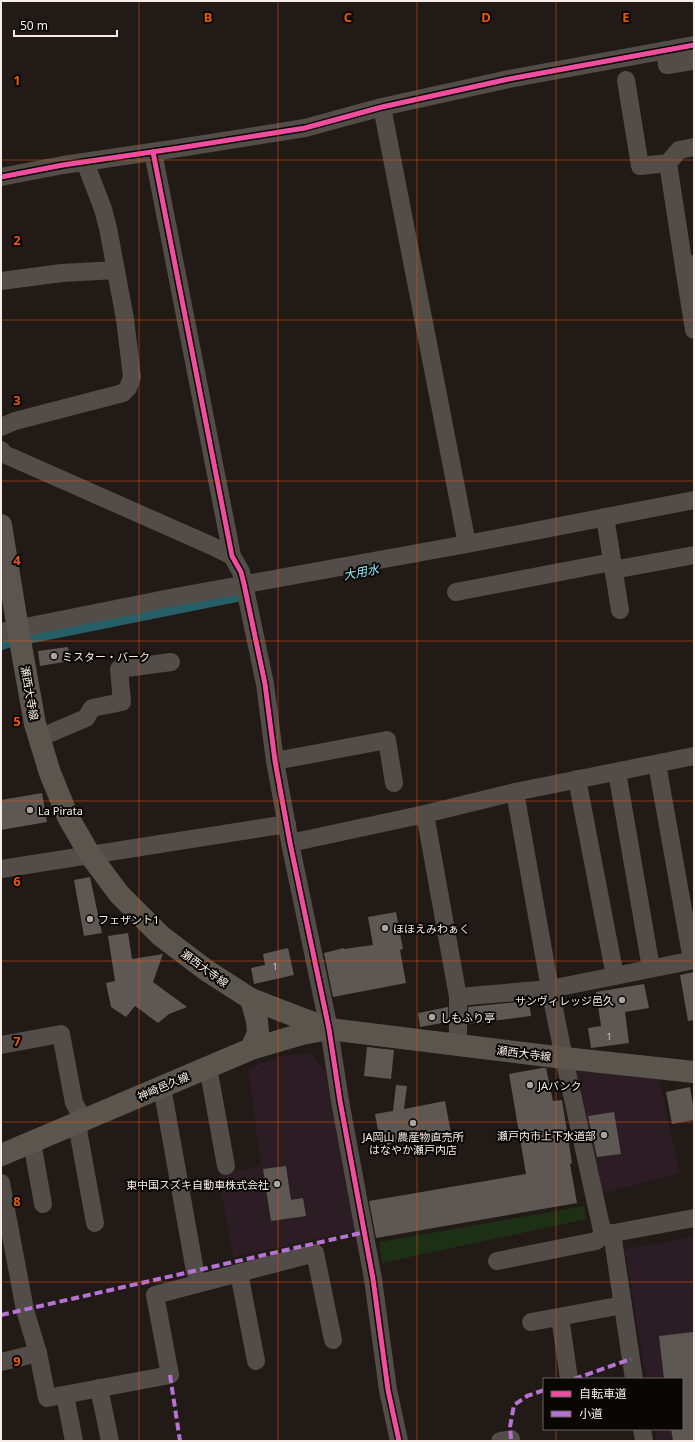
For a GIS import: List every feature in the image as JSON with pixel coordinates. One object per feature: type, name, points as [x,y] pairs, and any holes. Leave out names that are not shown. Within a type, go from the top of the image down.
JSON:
[{"type":"main road","name":"瀬西大寺線","points":[[1,525],[9,630],[50,773],[68,816],[90,855],[119,894],[161,936],[206,970],[251,999],[328,1029],[568,1059],[694,1072]]},
{"type":"main road","points":[[251,999],[257,1021],[258,1033],[251,1049]]},
{"type":"main road","points":[[286,1012],[292,1020],[294,1027],[290,1037]]},
{"type":"main road","name":"神崎邑久線","points":[[1,1155],[251,1049],[290,1037],[328,1029]]},
{"type":"street","points":[[1,177],[85,162],[305,128],[382,108],[509,80],[665,50],[693,60]]},
{"type":"street","points":[[626,80],[640,166],[668,163],[679,150],[694,147]]},
{"type":"street","points":[[382,108],[467,544]]},
{"type":"street","points":[[153,152],[232,556],[241,572],[265,684],[275,761],[328,1029],[373,1279],[388,1390],[399,1441]]},
{"type":"street","points":[[1,427],[15,421],[123,393],[128,388],[132,376],[125,319],[103,209],[85,162]]},
{"type":"street","points":[[668,163],[689,265],[694,330]]},
{"type":"street","points":[[1,281],[36,276],[116,270]]},
{"type":"street","points":[[1,450],[4,454],[232,556]]},
{"type":"street","points":[[9,630],[244,584],[606,521],[694,500]]},
{"type":"street","points":[[606,521],[620,610]]},
{"type":"street","points":[[456,592],[613,566],[694,556]]},
{"type":"street","points":[[39,738],[86,718],[92,708],[122,702],[119,669],[171,662]]},
{"type":"street","points":[[275,761],[387,740],[394,783]]},
{"type":"street","points":[[290,843],[425,814],[515,792],[694,756]]},
{"type":"street","points":[[458,997],[551,993],[615,976],[693,960],[658,764]]},
{"type":"street","points":[[617,772],[651,968]]},
{"type":"street","points":[[577,780],[615,976]]},
{"type":"street","points":[[515,792],[551,993]]},
{"type":"street","points":[[425,814],[458,997],[458,1045]]},
{"type":"street","points":[[1,869],[287,824]]},
{"type":"street","points":[[551,993],[560,995],[568,1059],[623,1305],[634,1378]]},
{"type":"street","points":[[1,1045],[61,1034],[74,1103],[84,1120],[78,1130],[95,1223]]},
{"type":"street","points":[[208,1067],[226,1166]]},
{"type":"street","points":[[162,1087],[195,1271]]},
{"type":"street","points":[[32,1142],[43,1204]]},
{"type":"street","points":[[1,1183],[25,1310],[38,1353],[47,1398],[170,1375],[155,1294],[315,1253],[333,1340]]},
{"type":"street","points":[[497,1260],[596,1240],[608,1234],[694,1218]]},
{"type":"street","points":[[239,1273],[256,1362]]},
{"type":"street","points":[[531,1322],[623,1305]]},
{"type":"street","points":[[560,1317],[569,1378]]},
{"type":"street","points":[[1,1362],[38,1353]]},
{"type":"street","points":[[100,1388],[110,1441]]},
{"type":"street","points":[[65,1395],[74,1441]]},
{"type":"street","points":[[642,1430],[644,1441]]},
{"type":"street","points":[[500,1441],[511,1439],[511,1441]]},
{"type":"shaded area","points":[[311,1053],[330,1077],[360,1230],[233,1257],[218,1175],[261,1165],[248,1069],[278,1056]]},
{"type":"shaded area","points":[[577,1071],[659,1079],[680,1173],[598,1195]]},
{"type":"shaded area","points":[[694,1237],[694,1441],[657,1441],[655,1430],[683,1430],[683,1378],[646,1378],[625,1249]]},
{"type":"green space","points":[[584,1206],[587,1219],[382,1263],[379,1242]]},
{"type":"building","name":"ミスター・バーク","points":[[68,647],[70,661],[40,666],[38,651]]},
{"type":"building","name":"La Pirata","points":[[42,793],[47,822],[1,830],[1,800]]},
{"type":"building","points":[[90,877],[102,933],[84,936],[74,880]]},
{"type":"building","points":[[396,912],[403,949],[400,950],[406,983],[333,997],[324,953],[344,948],[373,945],[368,917]]},
{"type":"building","points":[[128,933],[132,959],[163,954],[153,982],[187,1007],[169,1014],[158,1023],[135,1006],[126,1017],[111,1007],[106,983],[115,981],[108,936]]},
{"type":"building","points":[[288,948],[294,975],[254,984],[251,968],[265,965],[263,954]]},
{"type":"building","points":[[694,972],[694,1020],[688,1021],[680,975]]},
{"type":"building","points":[[644,984],[649,1008],[625,1012],[629,1043],[591,1048],[588,1028],[601,1026],[596,992]]},
{"type":"building","points":[[529,1001],[531,1016],[468,1024],[468,1007]]},
{"type":"building","name":"しもふり亭","points":[[448,1007],[448,1022],[420,1027],[418,1013]]},
{"type":"building","points":[[367,1047],[394,1050],[391,1079],[364,1076]]},
{"type":"building","points":[[546,1068],[553,1101],[562,1100],[572,1163],[570,1164],[577,1203],[376,1238],[369,1201],[526,1174],[509,1074]]},
{"type":"building","name":"JA岡山 農産物直売所 はなやか瀬戸内店","points":[[396,1085],[407,1086],[404,1109],[445,1101],[451,1133],[381,1146],[375,1114],[393,1111]]},
{"type":"building","points":[[690,1087],[694,1120],[672,1124],[666,1092]]},
{"type":"building","name":"瀬戸内市上下水道部","points":[[614,1112],[621,1154],[597,1157],[588,1116]]},
{"type":"building","name":"東中国スズキ自動車株式会社","points":[[286,1166],[291,1200],[303,1198],[306,1216],[271,1221],[263,1169]]},
{"type":"building","points":[[693,1332],[694,1441],[673,1441],[671,1430],[683,1430],[683,1378],[664,1378],[659,1336]]},
{"type":"waterway","name":"大用水","points":[[28,637],[242,594]]},
{"type":"waterway","name":"大用水","points":[[1,643],[7,641]]},
{"type":"marked path","points":[[1,1315],[365,1232]]},
{"type":"marked path","points":[[577,1378],[631,1359]]},
{"type":"marked path","points":[[170,1375],[180,1441]]},
{"type":"marked path","points":[[511,1439],[510,1427],[514,1405],[527,1396],[543,1390]]},
{"type":"cycle path","points":[[1,177],[63,165],[305,128],[382,107],[509,79],[694,45]]},
{"type":"cycle path","points":[[153,152],[232,556],[241,572],[265,684],[275,761],[290,843],[329,1029],[340,1101],[373,1279],[388,1390],[399,1441]]},
{"type":"place","name":"ミスター・バーク","points":[[54,656]]},
{"type":"place","name":"La Pirata","points":[[30,810]]},
{"type":"place","name":"フェザント1","points":[[90,919]]},
{"type":"place","name":"ほほえみわぁく","points":[[385,928]]},
{"type":"place","name":"サンヴィレッジ邑久","points":[[622,1000]]},
{"type":"place","name":"しもふり亭","points":[[432,1017]]},
{"type":"place","name":"JAバンク","points":[[530,1085]]},
{"type":"place","name":"JA岡山 農産物直売所 はなやか瀬戸内店","points":[[413,1123]]},
{"type":"place","name":"瀬戸内市上下水道部","points":[[604,1135]]},
{"type":"place","name":"東中国スズキ自動車株式会社","points":[[277,1184]]}]
